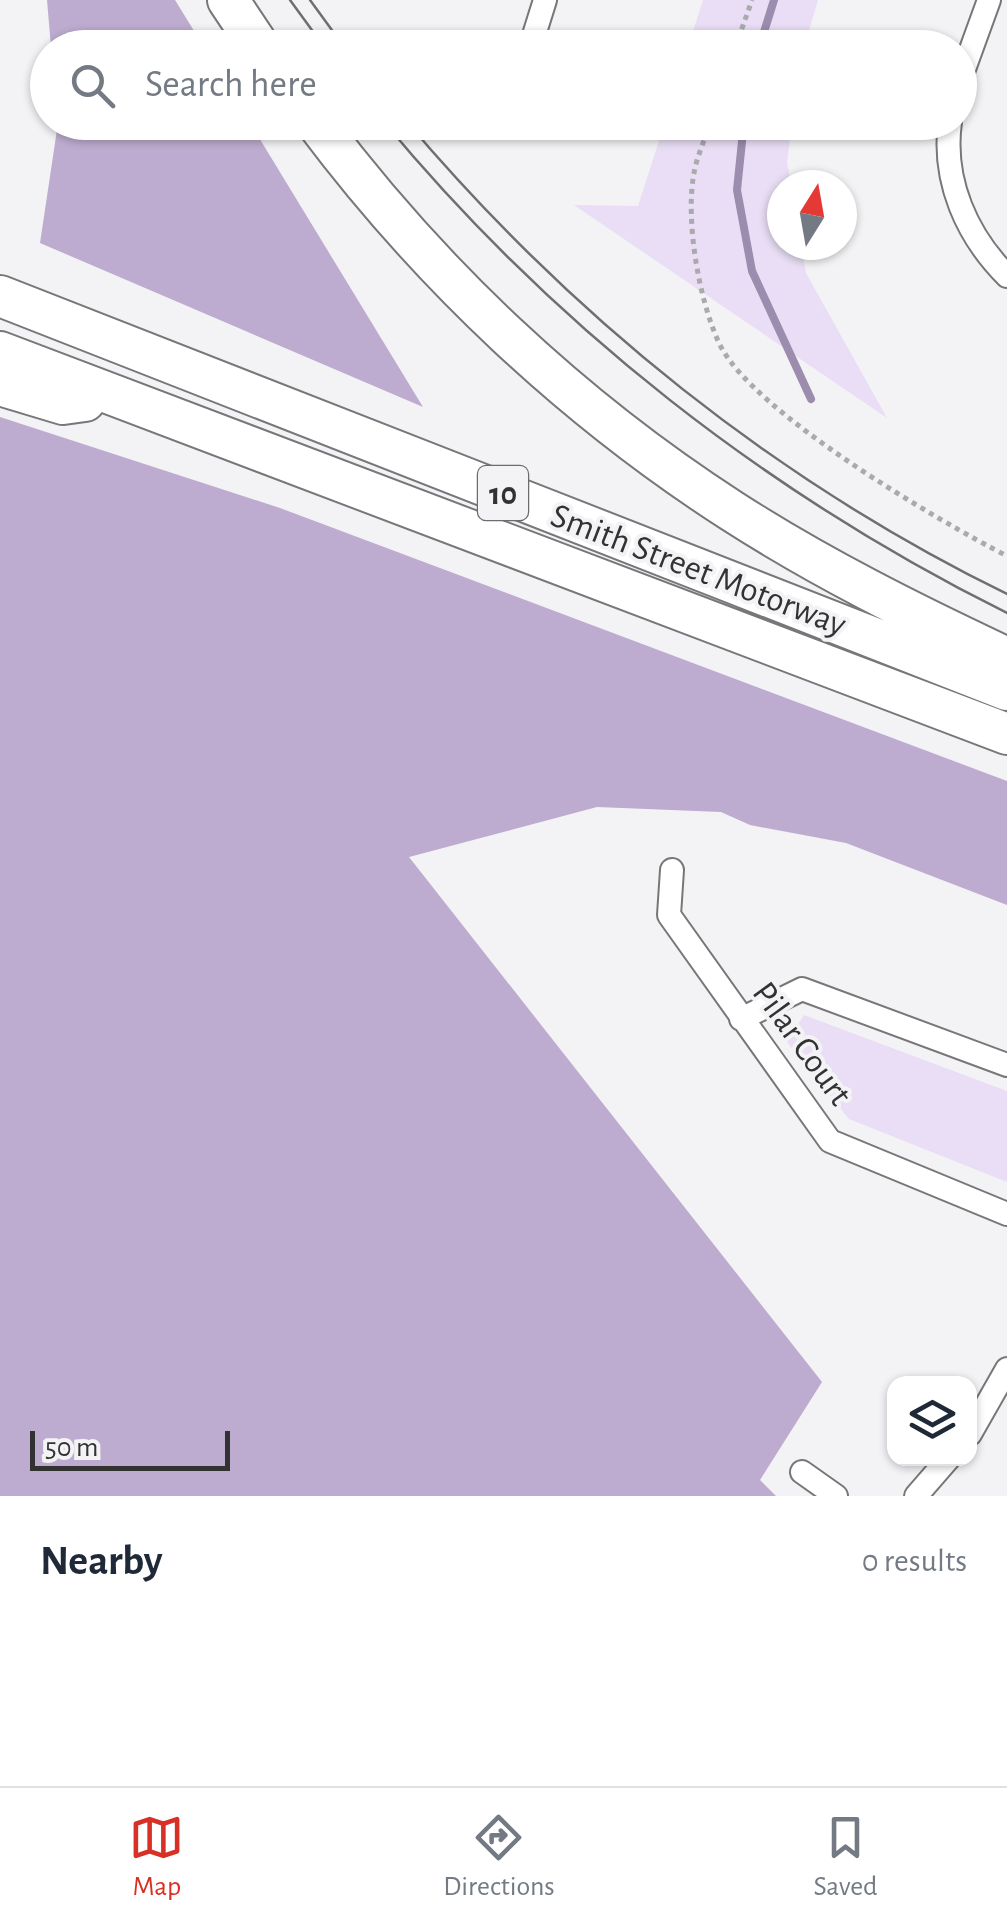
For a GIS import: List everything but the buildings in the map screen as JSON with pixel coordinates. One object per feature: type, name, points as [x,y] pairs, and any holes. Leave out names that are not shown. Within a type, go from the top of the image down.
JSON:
[{"type":"highway","points":[[228,0],[248,30]]},
{"type":"highway","points":[[331,140],[406,232],[469,299],[638,446],[731,510],[816,561],[1007,658]]},
{"type":"highway","name":"Smith Street Motorway","points":[[0,296],[1007,690]]},
{"type":"highway","name":"Smith Street Motorway","points":[[0,352],[1007,734]]},
{"type":"highway","points":[[0,385],[63,404],[118,398]]},
{"type":"street","points":[[536,30],[545,0]]},
{"type":"street","points":[[977,33],[989,0]]},
{"type":"street","points":[[950,140],[954,190],[984,253],[1007,276]]},
{"type":"street","name":"Pilar Court","points":[[672,870],[669,915],[830,1141],[1007,1214]]},
{"type":"street","points":[[741,1019],[802,990],[1007,1065]]},
{"type":"street","points":[[977,1422],[1007,1369]]},
{"type":"street","points":[[916,1496],[942,1466]]},
{"type":"street","points":[[802,1472],[836,1496]]},
{"type":"path","points":[[741,30],[752,0]]},
{"type":"path","points":[[704,140],[694,169],[692,221],[706,302],[721,347],[743,376],[816,437],[914,503],[1007,556]]},
{"type":"shaded area","points":[[47,0],[175,0],[194,30],[50,30]]},
{"type":"shaded area","points":[[703,0],[818,0],[809,30],[693,30]]},
{"type":"shaded area","points":[[55,140],[260,140],[423,407],[40,243]]},
{"type":"shaded area","points":[[659,140],[790,140],[788,170],[767,170],[767,260],[804,260],[806,273],[887,418],[574,205],[638,206]]},
{"type":"shaded area","points":[[0,417],[280,508],[1007,781],[1007,905],[846,843],[750,825],[721,812],[597,807],[409,857],[822,1382],[760,1480],[776,1496],[0,1496]]},
{"type":"shaded area","points":[[804,1015],[1007,1091],[1007,1182],[849,1119],[787,1042]]},
{"type":"waterway","points":[[765,30],[774,0]]},
{"type":"waterway","points":[[742,140],[737,190],[752,271],[811,399]]},
{"type":"tram line","points":[[290,0],[312,30]]},
{"type":"tram line","points":[[310,0],[332,30]]},
{"type":"tram line","points":[[400,140],[520,269],[593,337],[670,400],[833,515],[1007,613]]},
{"type":"tram line","points":[[423,140],[538,263],[683,389],[759,447],[839,500],[1007,594]]}]
